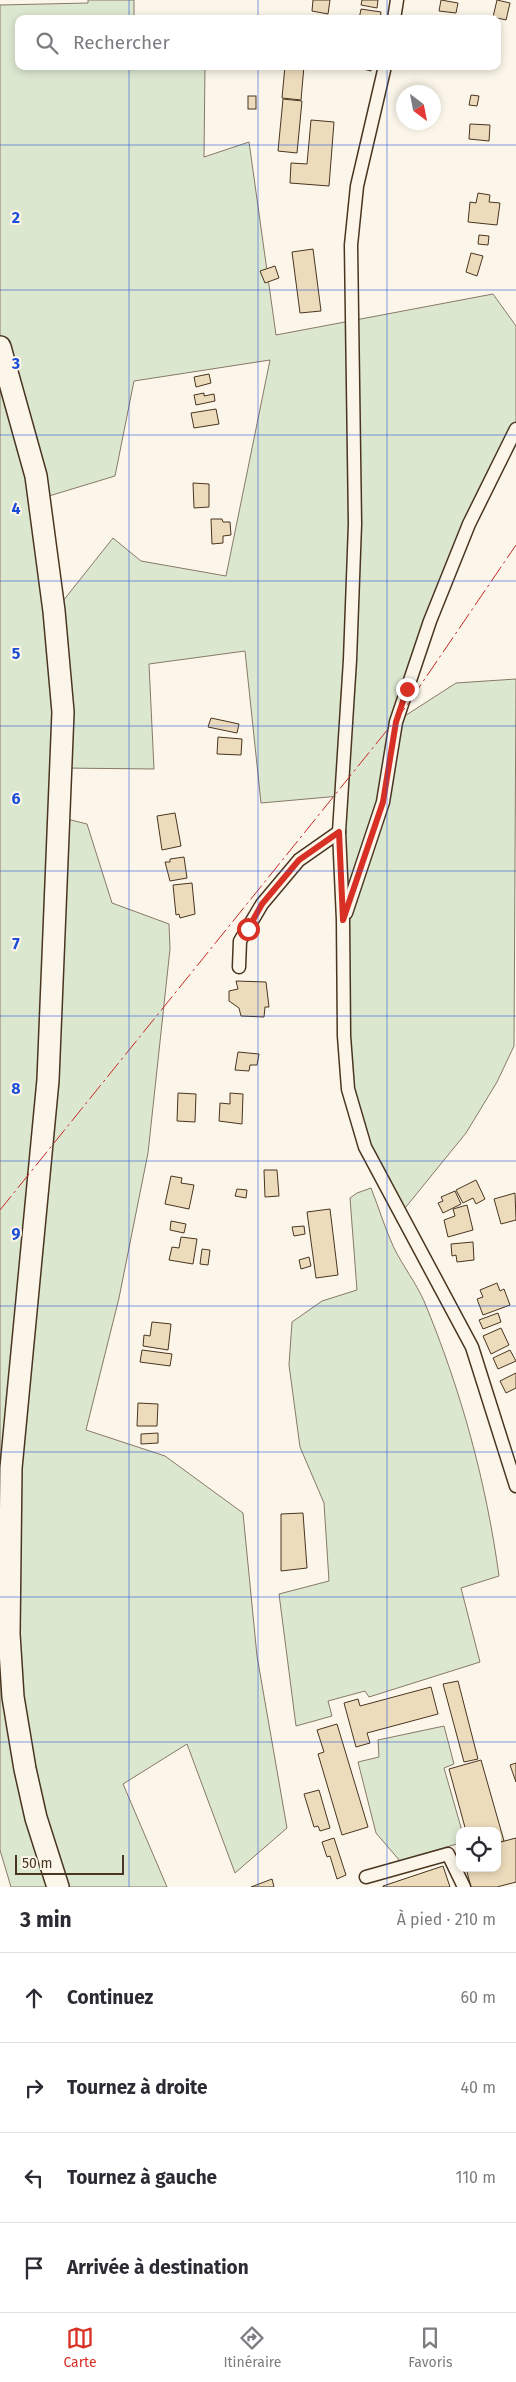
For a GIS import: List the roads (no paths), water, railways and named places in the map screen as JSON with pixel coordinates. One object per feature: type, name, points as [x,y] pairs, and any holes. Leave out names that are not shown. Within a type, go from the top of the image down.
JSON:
[{"type":"highway","points":[[0,347],[36,476],[54,611],[63,712],[48,1080],[11,1468],[9,1634],[13,1697],[25,1769],[36,1818],[58,1887]]},
{"type":"street","points":[[395,15],[397,0]]},
{"type":"street","points":[[384,70],[357,186],[351,246],[355,524],[350,660],[339,832],[343,920],[344,1036],[348,1090],[365,1147],[472,1347],[516,1486]]},
{"type":"street","points":[[343,920],[383,802],[396,722],[430,621],[469,524],[516,429]]},
{"type":"street","points":[[239,967],[240,942],[262,904],[299,860],[339,832]]},
{"type":"street","points":[[366,1877],[448,1854],[464,1887]]}]
